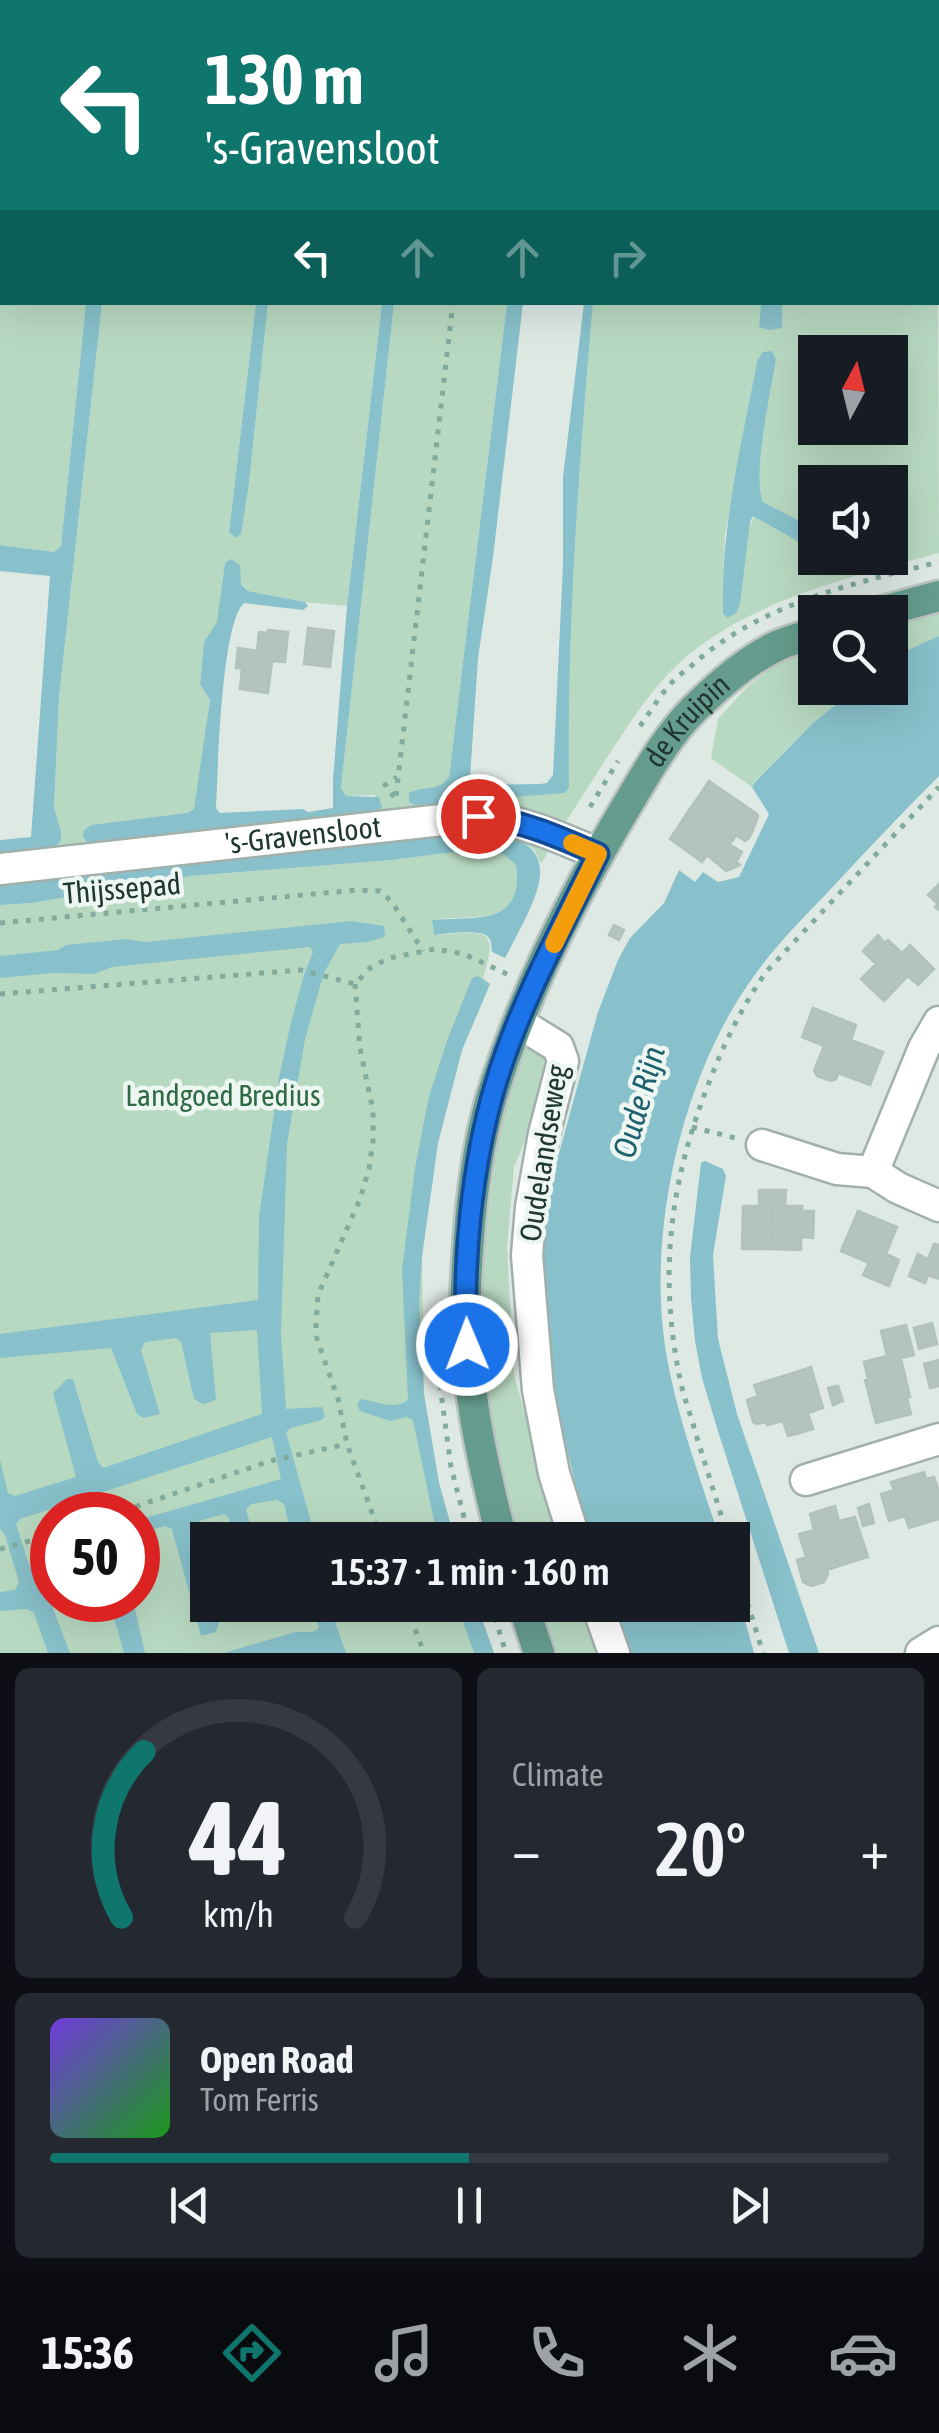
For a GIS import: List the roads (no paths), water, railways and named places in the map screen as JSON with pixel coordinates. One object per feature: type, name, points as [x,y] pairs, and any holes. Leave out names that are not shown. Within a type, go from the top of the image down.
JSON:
[{"type":"main road","points":[[908,604],[939,596]]},
{"type":"main road","name":"de Kruipin","points":[[598,854],[656,758],[692,711],[738,671],[777,646],[798,639]]},
{"type":"main road","name":"Oudelandseweg","points":[[497,1522],[473,1416],[466,1324],[466,1282],[480,1146],[496,1084],[519,1023],[598,854]]},
{"type":"main road","points":[[529,1622],[539,1653]]},
{"type":"street","name":"'s-Gravensloot","points":[[0,869],[478,816],[522,824],[598,854]]},
{"type":"street","points":[[873,1172],[924,1048],[939,1022]]},
{"type":"street","name":"Oudelandseweg","points":[[519,1023],[558,1046],[563,1061],[544,1134],[531,1207],[528,1255],[538,1390],[554,1473],[569,1522]]},
{"type":"street","points":[[750,1142],[837,1168],[873,1172],[939,1206]]},
{"type":"street","points":[[806,1480],[939,1439]]},
{"type":"street","points":[[604,1622],[614,1653]]},
{"type":"street","points":[[920,1653],[939,1642]]},
{"type":"water","points":[[86,305],[102,305],[59,698],[54,808],[61,841],[55,847],[0,854],[0,840],[31,837],[50,576],[0,571],[0,545],[54,552],[61,546]]},
{"type":"water","points":[[256,305],[268,305],[241,534],[236,538],[229,532]]},
{"type":"water","points":[[382,305],[394,305],[341,788],[346,796],[379,797],[382,807],[377,813],[94,845],[87,842],[84,830],[91,825],[194,809],[210,700],[200,684],[204,642],[217,622],[225,563],[231,559],[240,565],[241,584],[248,591],[305,602],[308,606],[303,610],[244,603],[236,616],[222,699],[216,808],[220,813],[333,808],[347,606]]},
{"type":"water","points":[[507,305],[523,305],[478,658],[470,778],[480,785],[540,784],[547,783],[553,775],[563,477],[584,305],[593,305],[575,545],[569,787],[565,793],[415,805],[409,802],[409,793],[441,785],[449,777]]},
{"type":"water","points":[[761,305],[782,305],[782,328],[759,327]]},
{"type":"water","points":[[772,351],[776,359],[761,453],[760,489],[763,502],[798,520],[798,541],[753,516],[740,604],[728,618],[723,614],[723,582],[733,486],[757,361],[763,352]]},
{"type":"water","name":"Oude Rijn","points":[[939,636],[939,776],[790,932],[754,976],[728,1016],[707,1061],[675,1159],[661,1261],[661,1311],[672,1381],[714,1522],[585,1522],[551,1383],[541,1251],[551,1182],[598,1012],[630,938],[664,903],[679,870],[695,882],[703,872],[718,882],[739,877],[769,814],[752,787],[813,723],[835,705],[908,705],[908,650]]},
{"type":"water","points":[[464,828],[499,833],[522,842],[535,854],[540,869],[530,909],[505,958],[492,952],[490,939],[483,934],[434,935],[432,920],[494,914],[513,899],[516,865],[503,854],[470,850],[191,876],[0,905],[0,884]]},
{"type":"water","points":[[351,921],[384,926],[385,937],[340,944],[324,973],[305,1039],[287,1144],[281,1335],[286,1409],[322,1407],[325,1416],[286,1432],[311,1522],[288,1522],[284,1504],[277,1500],[251,1504],[246,1509],[249,1522],[230,1522],[224,1514],[190,1522],[190,1595],[172,1529],[160,1527],[160,1514],[281,1479],[272,1437],[103,1492],[30,1492],[30,1516],[16,1524],[30,1565],[30,1611],[0,1611],[0,1592],[15,1590],[19,1582],[0,1529],[0,1460],[8,1493],[15,1496],[76,1477],[53,1393],[67,1379],[73,1379],[103,1468],[262,1414],[257,1330],[210,1333],[216,1400],[203,1404],[194,1399],[181,1342],[176,1338],[145,1342],[141,1350],[160,1414],[144,1418],[137,1414],[111,1348],[0,1358],[0,1334],[258,1300],[259,1217],[279,1078],[291,1022],[313,952],[310,947],[112,967],[94,974],[0,978],[0,956],[126,939],[145,942]]},
{"type":"water","points":[[478,976],[490,984],[462,1050],[438,1143],[422,1256],[419,1304],[424,1394],[450,1522],[434,1522],[413,1420],[407,1417],[390,1421],[360,1411],[357,1404],[361,1399],[391,1405],[408,1400],[402,1270],[415,1168],[429,1096],[472,978]]},
{"type":"water","points":[[701,1163],[723,1169],[726,1176],[713,1255],[718,1339],[737,1414],[819,1653],[789,1653],[702,1378],[695,1341],[690,1257]]},
{"type":"water","points":[[37,1622],[58,1622],[70,1653],[48,1653]]},
{"type":"water","points":[[115,1622],[138,1622],[145,1653],[124,1653]]},
{"type":"water","points":[[197,1622],[218,1622],[216,1632],[201,1636]]},
{"type":"water","points":[[317,1622],[335,1622],[346,1653],[224,1653],[295,1632],[313,1632],[319,1628]]},
{"type":"water","points":[[463,1622],[483,1622],[494,1653],[474,1653]]},
{"type":"water","points":[[618,1622],[745,1622],[754,1653],[629,1653]]},
{"type":"park label","name":"Landgoed Bredius","points":[[223,1096]]}]
